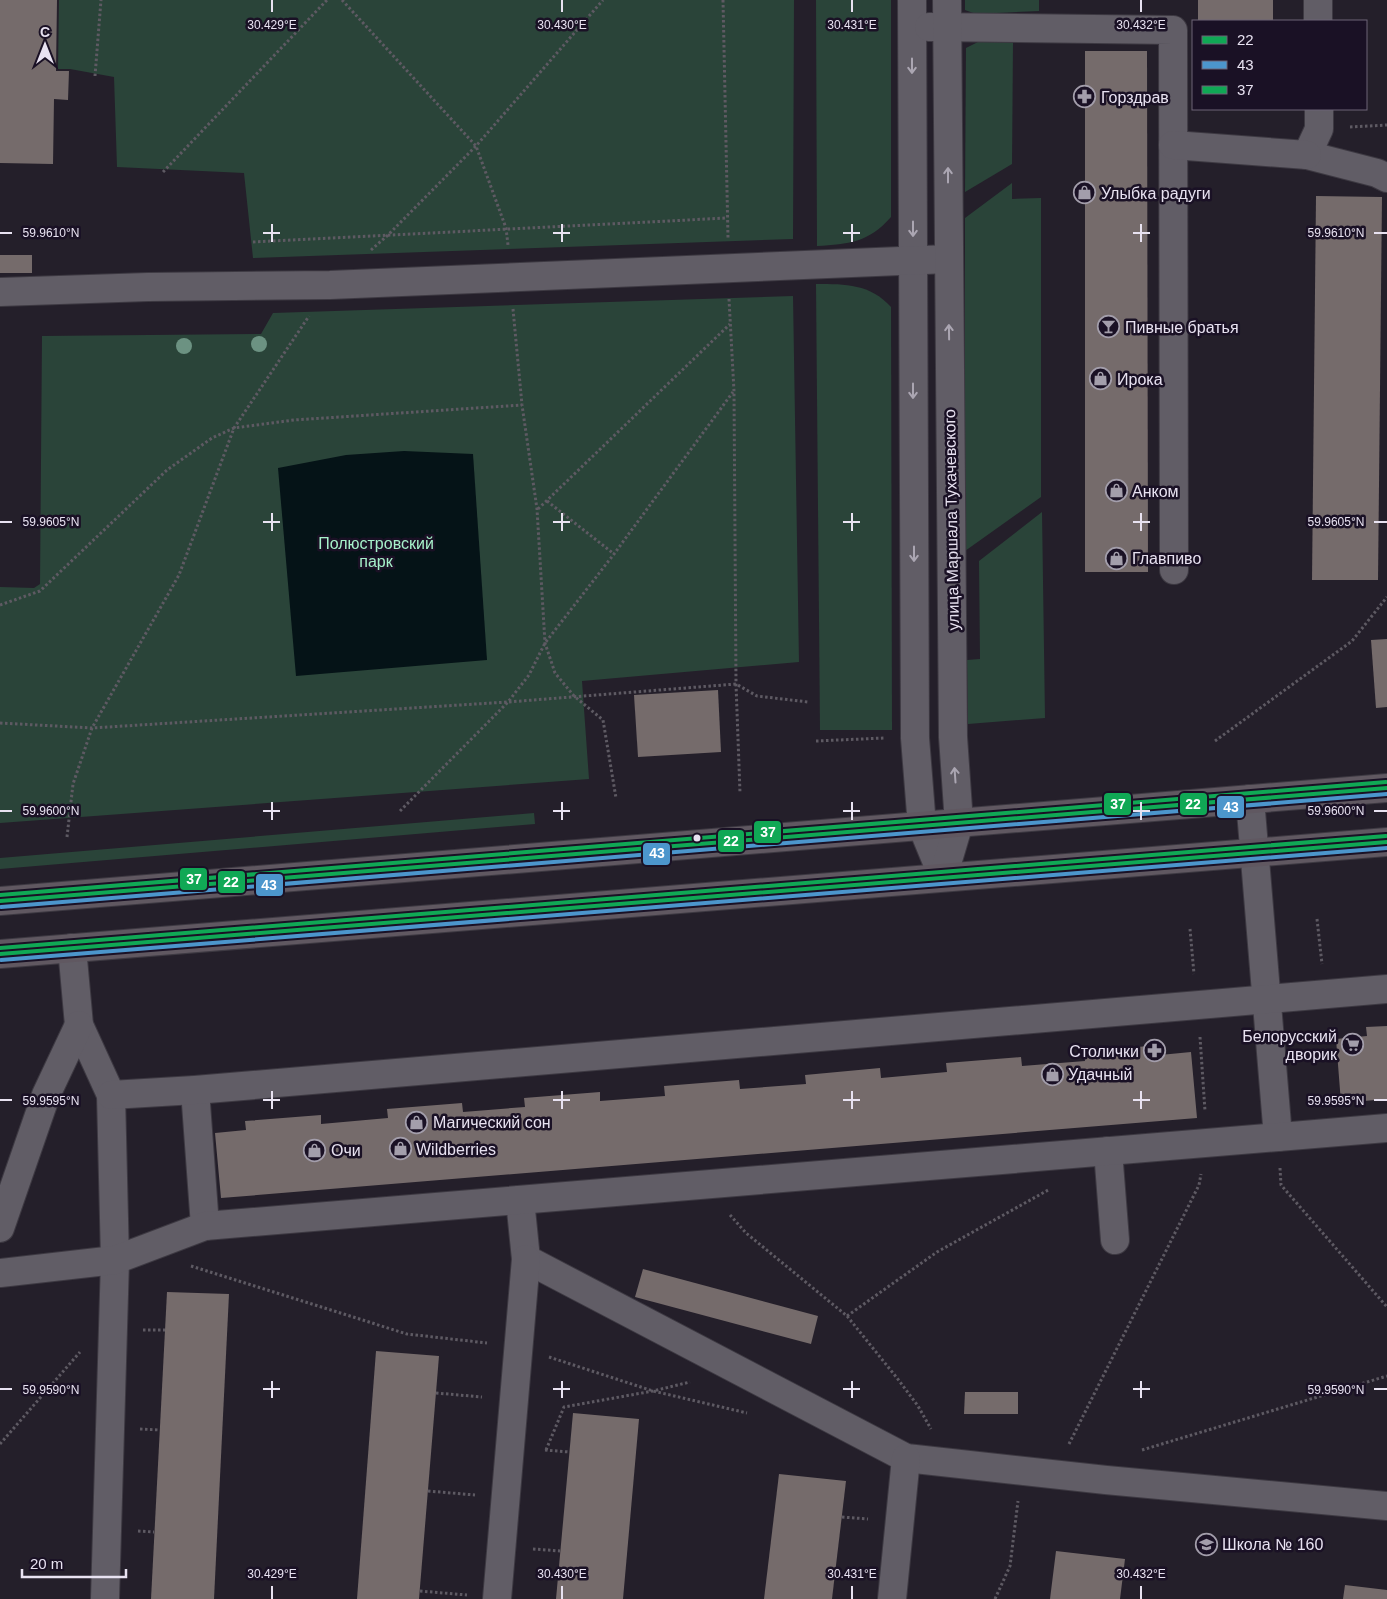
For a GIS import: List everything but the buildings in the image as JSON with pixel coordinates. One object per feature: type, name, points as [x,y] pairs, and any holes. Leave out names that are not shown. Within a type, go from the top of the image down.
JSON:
[{"type":"main road","points":[[0,901],[1387,788]]},
{"type":"main road","points":[[0,954],[1387,842]]},
{"type":"street","points":[[912,0],[915,738],[922,826],[943,877]]},
{"type":"street","name":"улица Маршала Тухачевского","points":[[943,877],[958,823],[953,737],[947,0]]},
{"type":"street","points":[[1318,0],[1318,20]]},
{"type":"street","points":[[912,27],[1173,30],[1174,570]]},
{"type":"street","points":[[1307,155],[1319,129],[1319,110]]},
{"type":"street","points":[[1172,145],[1307,155],[1377,173],[1387,178]]},
{"type":"street","points":[[0,292],[148,287],[330,285],[948,259]]},
{"type":"street","points":[[1250,800],[1278,1137]]},
{"type":"street","points":[[72,948],[79,1025],[111,1095],[115,1260],[105,1599]]},
{"type":"street","points":[[111,1095],[195,1090],[1387,989]]},
{"type":"street","points":[[0,1228],[46,1095],[79,1025]]},
{"type":"street","points":[[195,1090],[205,1226]]},
{"type":"street","points":[[0,1273],[115,1260],[205,1226],[1387,1128]]},
{"type":"street","points":[[1108,1151],[1115,1240]]},
{"type":"street","points":[[497,1599],[526,1259],[520,1200]]},
{"type":"street","points":[[526,1259],[906,1458],[1387,1506]]},
{"type":"street","points":[[892,1599],[906,1458]]},
{"type":"path","points":[[95,76],[101,0]]},
{"type":"path","points":[[162,172],[327,0]]},
{"type":"path","points":[[342,0],[476,146],[506,228],[522,404],[537,509],[545,643],[555,673],[574,696],[603,720],[616,798]]},
{"type":"path","points":[[367,254],[476,146],[603,0]]},
{"type":"path","points":[[723,0],[728,268],[734,391],[736,684],[740,793]]},
{"type":"path","points":[[253,242],[727,218]]},
{"type":"path","points":[[68,836],[73,784],[92,728],[179,574],[234,428],[330,285]]},
{"type":"path","points":[[537,509],[730,324]]},
{"type":"path","points":[[400,811],[508,702],[529,675],[545,643],[614,554],[734,391]]},
{"type":"path","points":[[0,605],[40,591],[167,470],[212,438],[234,428],[294,420],[522,404]]},
{"type":"path","points":[[547,501],[614,554]]},
{"type":"path","points":[[1215,740],[1352,641],[1387,597]]},
{"type":"path","points":[[0,723],[92,728],[508,702],[736,684],[757,696],[808,702]]},
{"type":"path","points":[[816,740],[887,738]]},
{"type":"path","points":[[1317,919],[1326,994]]},
{"type":"path","points":[[1054,1474],[1199,1185],[1208,1142],[1190,929]]},
{"type":"path","points":[[1278,1137],[1281,1185],[1387,1307]]},
{"type":"path","points":[[848,1316],[937,1252],[1052,1188],[1080,1153]]},
{"type":"path","points":[[713,1183],[729,1213],[746,1233],[848,1316],[918,1406],[934,1432],[943,1462]]},
{"type":"path","points":[[189,1265],[407,1334],[518,1346],[653,1391],[750,1413]]},
{"type":"path","points":[[0,1444],[98,1330],[113,1329]]},
{"type":"path","points":[[1134,1452],[1387,1376]]},
{"type":"path","points":[[546,1450],[564,1407],[692,1382]]},
{"type":"path","points":[[436,1393],[514,1400]]},
{"type":"path","points":[[994,1599],[1010,1566],[1022,1470]]},
{"type":"path","points":[[428,1491],[506,1498]]},
{"type":"path","points":[[420,1591],[497,1599]]},
{"type":"green space","points":[[59,0],[794,0],[793,239],[253,258],[244,173],[117,167],[114,77],[70,69],[58,69]]},
{"type":"green space","points":[[816,0],[891,0],[891,217],[883,226],[866,237],[848,243],[817,246]]},
{"type":"green space","points":[[965,0],[1039,0],[1039,11],[976,14],[965,10]]},
{"type":"green space","points":[[978,42],[1013,42],[1012,164],[965,192],[966,48]]},
{"type":"green space","points":[[1012,183],[1012,199],[1041,198],[1041,497],[965,551],[965,218]]},
{"type":"green space","points":[[816,284],[837,284],[857,287],[875,294],[891,307],[892,730],[820,730]]},
{"type":"green space","name":"Полюстровский парк","points":[[793,296],[799,662],[582,681],[589,779],[0,823],[0,587],[34,588],[40,584],[42,336],[261,334],[273,313]]},
{"type":"green space","points":[[1042,512],[1045,718],[968,724],[967,660],[980,659],[979,561]]},
{"type":"green space","points":[[534,813],[535,824],[0,869],[0,858]]},
{"type":"shaded area","points":[[404,451],[473,454],[487,660],[296,676],[278,468],[346,455]]},
{"type":"transit line","name":"37","points":[[0,895],[1386,782]]},
{"type":"transit line","name":"22","points":[[0,901],[1387,788]]},
{"type":"transit line","name":"43","points":[[1,907],[1387,794]]},
{"type":"transit line","name":"37","points":[[0,948],[1386,836]]},
{"type":"transit line","name":"22","points":[[0,954],[1387,842]]},
{"type":"transit line","name":"43","points":[[1,960],[1387,848]]},
{"type":"place","name":"Горздрав","points":[[1085,97]]},
{"type":"place","name":"Улыбка радуги","points":[[1085,193]]},
{"type":"place","name":"Пивные братья","points":[[1109,327]]},
{"type":"place","name":"Ирока","points":[[1101,379]]},
{"type":"place","name":"Анком","points":[[1116,491]]},
{"type":"place","name":"Главпиво","points":[[1116,558]]},
{"type":"place","name":"Белорусский дворик","points":[[1353,1045]]},
{"type":"place","name":"Столички","points":[[1155,1051]]},
{"type":"place","name":"Удачный","points":[[1052,1074]]},
{"type":"place","name":"Магический сон","points":[[417,1122]]},
{"type":"place","name":"Wildberries","points":[[400,1149]]},
{"type":"place","name":"Очи","points":[[315,1150]]},
{"type":"place","name":"Школа № 160","points":[[1206,1544]]}]
